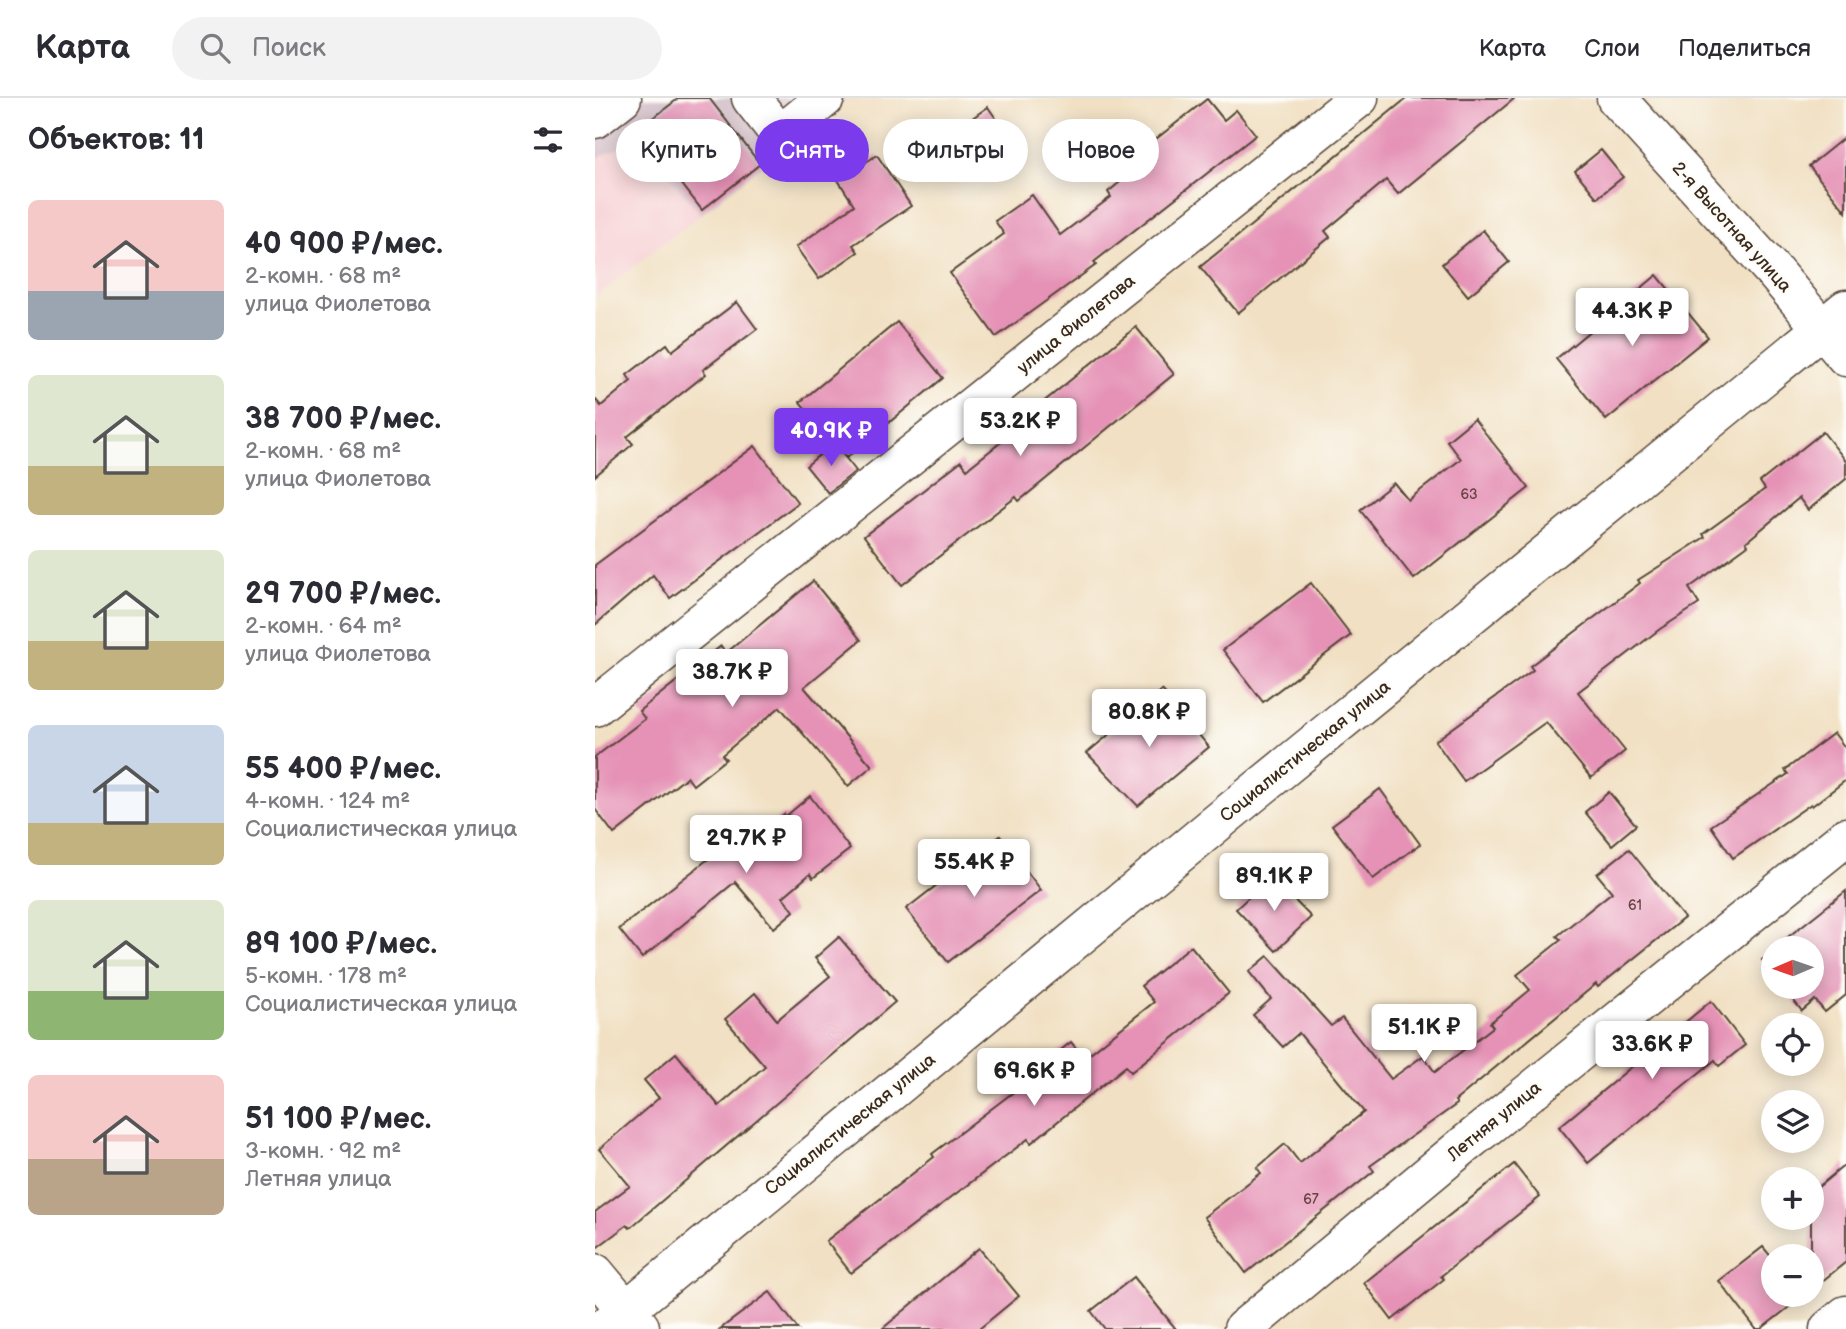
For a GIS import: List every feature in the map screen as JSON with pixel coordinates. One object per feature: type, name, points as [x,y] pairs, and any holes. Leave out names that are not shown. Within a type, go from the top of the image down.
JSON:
[{"type":"street","points":[[595,118],[622,98]]},
{"type":"street","points":[[751,98],[780,135],[825,98]]},
{"type":"street","name":"улица Фиолетова","points":[[595,707],[1359,98]]},
{"type":"street","name":"2-я Высотная улица","points":[[1616,98],[1838,331]]},
{"type":"street","name":"Социалистическая улица","points":[[623,1322],[1838,331]]},
{"type":"street","name":"Летняя улица","points":[[1243,1329],[1463,1146],[1846,837]]},
{"type":"street","points":[[595,1273],[623,1322]]},
{"type":"street","points":[[1829,1329],[1846,1315]]},
{"type":"shaded area","points":[[595,98],[847,98],[821,119],[755,119],[755,171],[701,214],[675,182],[741,182],[741,119],[616,119],[616,149],[595,159]]},
{"type":"shaded area","points":[[616,149],[616,182],[675,182],[701,214],[595,297],[595,159]]},
{"type":"building","points":[[679,98],[709,98],[725,119],[652,119]]},
{"type":"building","points":[[1407,98],[1515,98],[1398,194],[1386,180],[1325,231],[1330,237],[1238,313],[1200,267]]},
{"type":"building","points":[[1207,99],[1224,120],[1236,110],[1256,135],[1094,262],[1096,265],[996,337],[950,273],[1004,234],[995,221],[1032,195],[1060,235],[1111,197],[1108,192],[1120,182],[1159,182],[1159,137]]},
{"type":"building","points":[[988,107],[996,119],[971,119]]},
{"type":"building","points":[[1846,136],[1846,212],[1809,166]]},
{"type":"building","points":[[741,139],[755,158],[755,168],[741,179]]},
{"type":"building","points":[[1601,150],[1623,177],[1597,198],[1575,171]]},
{"type":"building","points":[[877,155],[883,164],[883,182],[895,182],[911,206],[853,245],[858,252],[819,279],[796,247],[854,205],[839,182],[869,182],[869,160]]},
{"type":"building","points":[[680,182],[737,182],[702,210]]},
{"type":"building","points":[[1483,230],[1509,262],[1468,296],[1442,264]]},
{"type":"building","points":[[1657,275],[1708,337],[1606,420],[1556,359]]},
{"type":"building","points":[[737,302],[757,329],[703,370],[706,374],[627,437],[633,444],[595,476],[595,399],[601,406],[631,381],[627,375],[667,344],[672,351]]},
{"type":"building","points":[[897,322],[943,378],[846,458],[800,402]]},
{"type":"building","points":[[1136,327],[1174,374],[1019,501],[1016,497],[902,585],[864,536],[961,461],[967,469],[1044,408],[1041,404]]},
{"type":"building","points":[[1474,419],[1529,488],[1414,579],[1360,510],[1394,483],[1408,500],[1461,459],[1447,441]]},
{"type":"building","points":[[1823,432],[1846,461],[1846,479],[1808,510],[1799,498],[1746,542],[1748,545],[1689,588],[1699,604],[1660,629],[1578,692],[1625,751],[1591,778],[1546,722],[1464,781],[1435,741],[1533,670],[1530,666],[1640,583],[1638,580],[1705,537],[1703,534],[1765,489],[1760,482]]},
{"type":"building","points":[[834,443],[856,471],[828,493],[806,466]]},
{"type":"building","points":[[755,446],[798,503],[670,598],[653,575],[595,625],[595,565]]},
{"type":"building","points":[[813,581],[861,640],[804,687],[872,766],[848,786],[780,707],[722,755],[726,759],[693,785],[687,777],[614,834],[595,809],[595,757],[645,719],[639,711],[721,646],[726,653]]},
{"type":"building","points":[[1311,583],[1351,635],[1263,702],[1223,650]]},
{"type":"building","points":[[1162,690],[1209,747],[1138,806],[1087,753]]},
{"type":"building","points":[[1834,733],[1846,749],[1846,780],[1733,858],[1711,826],[1788,774],[1785,770]]},
{"type":"building","points":[[1380,789],[1420,844],[1373,879],[1332,825]]},
{"type":"building","points":[[1609,792],[1636,825],[1612,845],[1585,812]]},
{"type":"building","points":[[810,796],[850,849],[813,878],[810,874],[783,897],[794,911],[774,928],[735,882],[642,958],[619,929],[735,838],[742,846]]},
{"type":"building","points":[[1000,836],[1041,890],[948,962],[906,909]]},
{"type":"building","points":[[1629,849],[1684,918],[1598,987],[1596,984],[1455,1101],[1457,1104],[1370,1166],[1374,1171],[1246,1273],[1204,1217],[1261,1173],[1257,1168],[1285,1144],[1300,1163],[1364,1112],[1299,1033],[1283,1047],[1253,1015],[1271,999],[1249,972],[1268,956],[1331,1026],[1342,1018],[1391,1079],[1423,1056],[1435,1072],[1493,1027],[1490,1023],[1530,990],[1517,975],[1561,940],[1557,936],[1612,892],[1597,874]]},
{"type":"building","points":[[1271,876],[1311,917],[1276,951],[1236,909]]},
{"type":"building","points":[[1846,891],[1846,995],[1825,1012],[1815,1000],[1802,1011],[1792,999],[1824,999],[1824,936],[1789,936]]},
{"type":"building","points":[[839,937],[895,1002],[630,1228],[627,1225],[595,1249],[595,1212],[630,1186],[599,1149],[659,1098],[644,1080],[676,1053],[719,1106],[765,1066],[725,1019],[755,993],[777,1020],[830,976],[815,958]]},
{"type":"building","points":[[1191,946],[1229,993],[1131,1072],[1126,1066],[1031,1143],[1028,1139],[851,1273],[826,1241],[934,1157],[932,1154],[1032,1078],[1030,1075],[1071,1042],[1084,1058],[1154,1002],[1141,986]]},
{"type":"building","points":[[1711,1001],[1745,1045],[1719,1066],[1715,1060],[1588,1163],[1559,1127]]},
{"type":"building","points":[[1514,1164],[1540,1197],[1441,1276],[1444,1279],[1392,1320],[1364,1283]]},
{"type":"building","points":[[1846,1164],[1846,1262],[1824,1280],[1824,1244],[1811,1244],[1811,1230],[1824,1230],[1824,1182]]},
{"type":"building","points":[[979,1248],[1019,1296],[979,1329],[882,1329]]},
{"type":"building","points":[[1761,1249],[1761,1307],[1789,1307],[1761,1329],[1756,1329],[1719,1281]]},
{"type":"building","points":[[1134,1277],[1176,1329],[1105,1329],[1091,1311]]},
{"type":"building","points":[[770,1292],[798,1329],[720,1329]]}]
